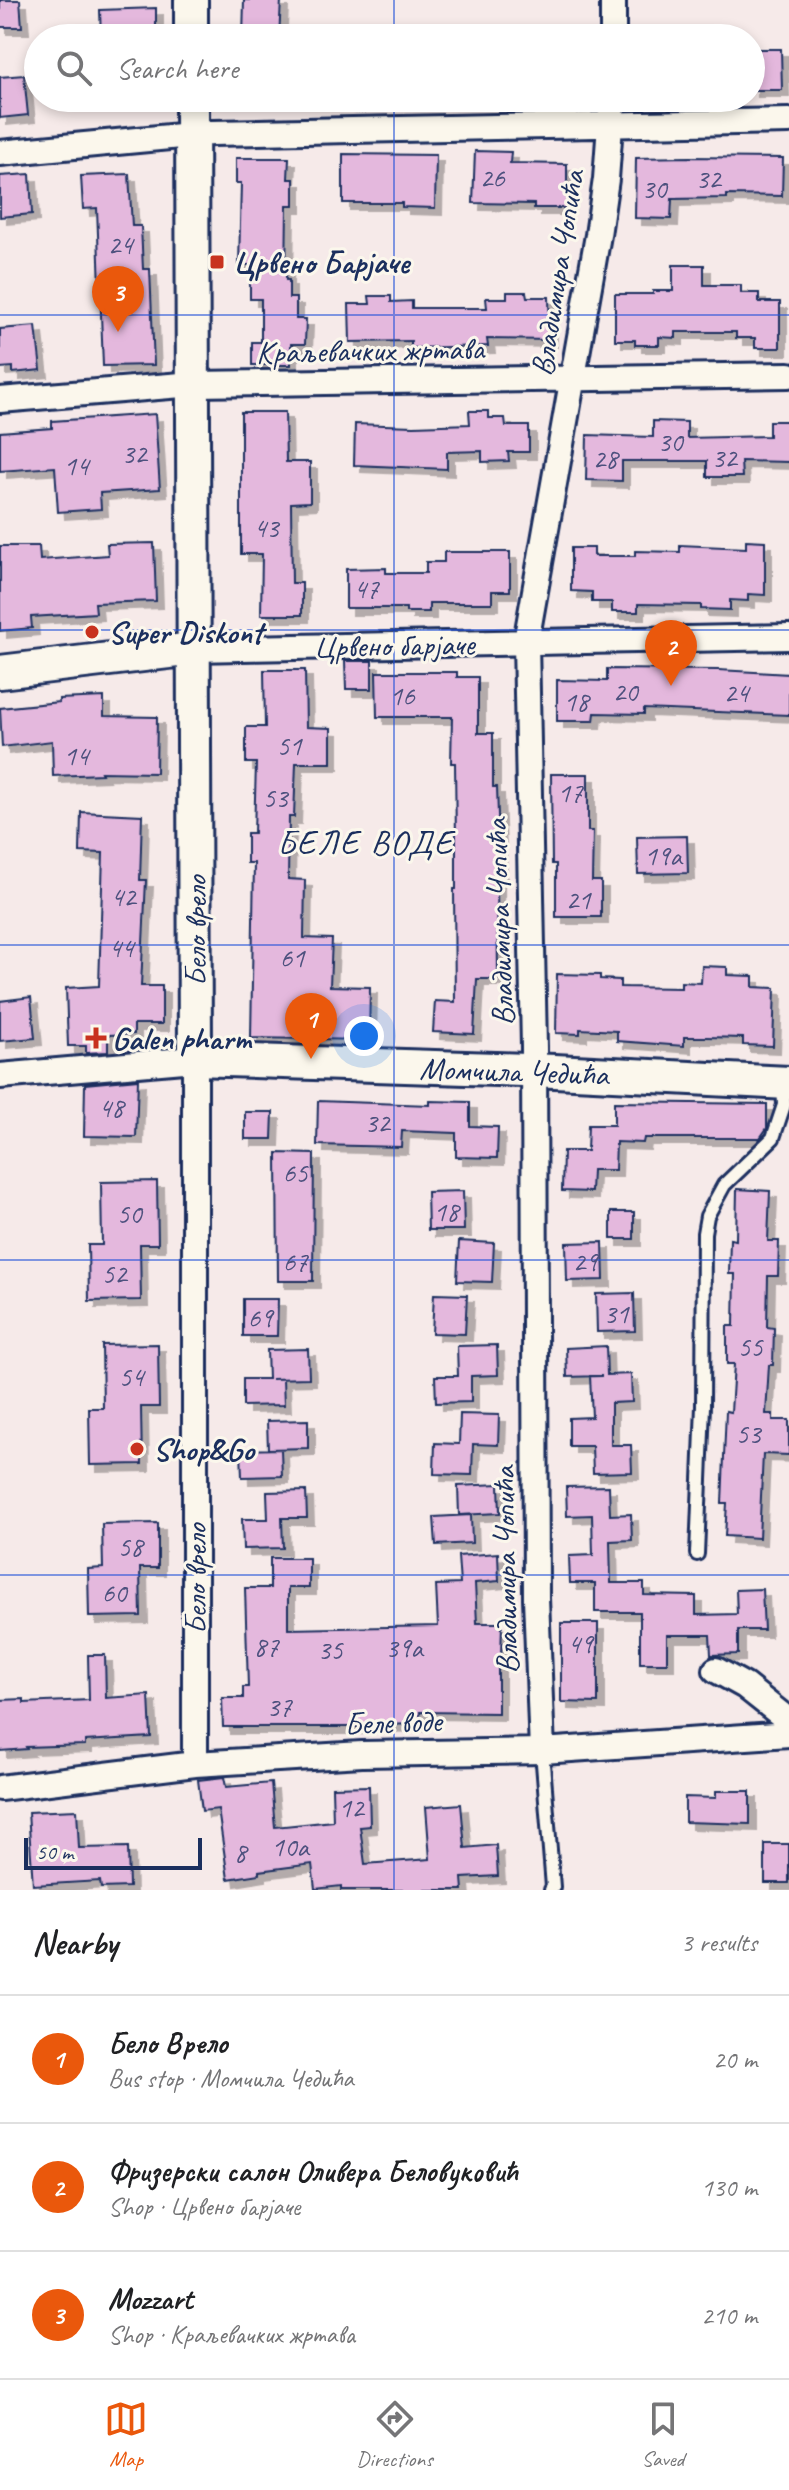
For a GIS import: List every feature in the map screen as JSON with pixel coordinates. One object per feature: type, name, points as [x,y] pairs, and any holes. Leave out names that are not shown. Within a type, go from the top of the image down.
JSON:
[{"type":"street","points":[[191,0],[191,24]]},
{"type":"street","points":[[613,0],[613,24]]},
{"type":"street","name":"Бело врело","points":[[192,112],[195,1764]]},
{"type":"street","name":"Владимира Чопића","points":[[542,1751],[536,1584],[534,1071],[526,642],[598,235],[611,112]]},
{"type":"street","points":[[0,153],[192,135],[789,121]]},
{"type":"street","name":"Краљевачких жртава","points":[[0,400],[194,384],[789,375]]},
{"type":"street","name":"Црвено барјаче","points":[[0,672],[194,649],[789,637]]},
{"type":"street","name":"Момчила Чедића","points":[[0,1076],[195,1059],[786,1083]]},
{"type":"street","points":[[716,1670],[745,1686],[789,1721]]},
{"type":"street","name":"Беле воде","points":[[0,1788],[195,1764],[362,1754],[542,1751],[789,1734]]},
{"type":"lane","points":[[697,1554],[703,1406],[704,1233],[707,1216],[724,1185],[773,1138],[784,1105],[786,1083]]},
{"type":"lane","points":[[542,1751],[550,1837],[551,1890]]},
{"type":"building","points":[[0,0],[20,0],[22,27],[0,27]]},
{"type":"building","points":[[244,0],[281,0],[280,24],[243,24]]},
{"type":"building","points":[[156,8],[156,24],[100,24],[100,10]]},
{"type":"building","points":[[765,49],[781,49],[782,90],[765,90]]},
{"type":"building","points":[[24,75],[24,112],[28,115],[0,118],[0,77]]},
{"type":"building","points":[[475,151],[511,152],[510,163],[567,164],[567,208],[473,203]]},
{"type":"building","points":[[343,154],[436,155],[435,208],[402,207],[402,203],[343,203]]},
{"type":"building","points":[[236,158],[289,158],[288,179],[294,179],[294,205],[287,205],[286,280],[289,280],[289,298],[296,298],[296,319],[306,319],[305,344],[291,344],[291,365],[252,365],[252,342],[261,342],[261,299],[250,299],[250,265],[239,265],[241,183],[236,183]]},
{"type":"building","points":[[636,158],[783,158],[782,196],[727,195],[727,198],[672,199],[671,219],[635,218]]},
{"type":"building","points":[[30,174],[32,214],[0,217],[0,176]]},
{"type":"building","points":[[129,174],[132,226],[141,226],[143,269],[150,269],[154,365],[103,366],[97,208],[83,209],[81,176]]},
{"type":"building","points":[[673,265],[704,265],[704,285],[741,285],[741,293],[759,293],[759,302],[780,302],[780,348],[755,348],[755,338],[736,338],[736,332],[676,332],[676,338],[659,337],[659,345],[635,345],[635,340],[615,340],[615,294],[673,291]]},
{"type":"building","points":[[507,292],[526,292],[527,297],[549,297],[550,340],[487,339],[488,346],[411,348],[411,341],[350,342],[349,304],[370,304],[369,296],[391,296],[391,302],[412,301],[412,308],[487,308],[486,298],[507,298]]},
{"type":"building","points":[[36,326],[41,370],[13,373],[13,367],[0,368],[0,329]]},
{"type":"building","points":[[469,411],[488,411],[488,418],[505,418],[506,426],[529,426],[529,452],[508,452],[509,461],[482,462],[482,451],[447,452],[447,469],[354,465],[355,424],[470,424]]},
{"type":"building","points":[[241,412],[285,412],[286,462],[310,462],[310,502],[291,503],[292,583],[302,583],[302,615],[261,615],[262,554],[241,554]]},
{"type":"building","points":[[155,414],[160,489],[100,493],[101,509],[58,512],[55,467],[0,471],[0,432],[52,428],[52,421]]},
{"type":"building","points":[[653,421],[687,422],[687,438],[769,436],[769,421],[789,421],[789,462],[741,461],[742,477],[707,477],[707,461],[622,461],[622,481],[586,480],[587,435],[653,437]]},
{"type":"building","points":[[746,540],[765,541],[765,595],[748,594],[748,601],[730,600],[730,610],[701,609],[701,605],[638,604],[638,612],[612,612],[612,602],[592,602],[592,592],[571,591],[571,548],[594,548],[594,556],[635,556],[635,551],[680,552],[680,545],[746,548]]},
{"type":"building","points":[[154,543],[156,601],[95,603],[96,613],[31,617],[32,628],[0,631],[0,546],[39,546],[40,560],[108,555],[107,544]]},
{"type":"building","points":[[444,552],[510,552],[510,591],[492,591],[492,603],[429,603],[429,612],[406,612],[406,608],[346,608],[346,569],[386,568],[386,573],[426,573],[426,562],[444,562]]},
{"type":"building","points":[[345,661],[372,661],[372,689],[346,689]]},
{"type":"building","points":[[607,669],[789,674],[789,715],[644,709],[644,714],[595,713],[594,721],[557,721],[557,680],[607,681]]},
{"type":"building","points":[[264,670],[305,670],[306,727],[331,728],[331,763],[296,763],[294,817],[289,817],[288,879],[305,880],[304,938],[332,939],[330,986],[370,987],[369,1040],[251,1038],[254,863],[247,863],[247,833],[254,833],[256,763],[246,763],[246,727],[265,727]]},
{"type":"building","points":[[376,672],[457,672],[457,677],[478,677],[478,733],[493,733],[493,787],[497,787],[500,872],[497,872],[498,979],[477,979],[474,1034],[433,1032],[435,1001],[455,1002],[456,841],[455,763],[451,763],[452,717],[377,717]]},
{"type":"building","points":[[104,697],[104,716],[157,717],[156,773],[101,772],[53,776],[52,741],[2,747],[0,708],[59,702],[59,699]]},
{"type":"building","points":[[551,774],[588,774],[588,831],[593,831],[592,881],[601,881],[601,917],[556,917]]},
{"type":"building","points":[[81,812],[142,815],[140,880],[146,880],[141,986],[162,986],[162,1024],[134,1024],[134,1034],[108,1035],[108,1052],[86,1053],[86,1046],[68,1046],[66,988],[99,986],[103,853],[80,852]]},
{"type":"building","points":[[687,836],[688,873],[638,874],[637,837]]},
{"type":"building","points":[[702,966],[727,967],[727,975],[753,976],[753,987],[775,988],[773,1046],[743,1045],[743,1038],[684,1037],[684,1046],[617,1041],[617,1031],[580,1029],[580,1034],[556,1033],[557,974],[600,975],[600,979],[620,980],[620,987],[681,988],[681,982],[701,983]]},
{"type":"building","points":[[31,997],[35,1038],[0,1041],[0,1001]]},
{"type":"building","points":[[138,1079],[136,1137],[84,1136],[85,1084]]},
{"type":"building","points":[[318,1101],[430,1105],[430,1101],[470,1102],[470,1126],[498,1127],[497,1158],[456,1157],[456,1133],[402,1131],[401,1147],[317,1145]]},
{"type":"building","points":[[614,1102],[767,1104],[767,1128],[760,1138],[644,1138],[643,1143],[616,1142],[615,1170],[592,1170],[591,1192],[562,1191],[563,1151],[587,1151],[588,1125],[614,1125]]},
{"type":"building","points":[[245,1112],[273,1112],[272,1139],[245,1139]]},
{"type":"building","points":[[277,1153],[314,1154],[313,1281],[278,1281]]},
{"type":"building","points":[[157,1181],[158,1244],[140,1244],[141,1300],[89,1301],[88,1245],[102,1245],[101,1182]]},
{"type":"building","points":[[737,1189],[770,1191],[768,1241],[779,1241],[778,1276],[768,1276],[767,1327],[774,1328],[773,1365],[769,1365],[766,1414],[773,1414],[773,1420],[789,1420],[789,1455],[763,1454],[759,1538],[725,1536],[727,1503],[722,1503],[726,1411],[731,1412],[734,1364],[727,1364],[727,1326],[734,1326],[735,1274],[729,1274],[730,1239],[736,1240]]},
{"type":"building","points":[[463,1191],[464,1230],[428,1230],[427,1192]]},
{"type":"building","points":[[611,1212],[634,1212],[634,1239],[611,1239]]},
{"type":"building","points":[[459,1241],[494,1243],[492,1282],[457,1281]]},
{"type":"building","points":[[603,1242],[604,1280],[567,1281],[566,1243]]},
{"type":"building","points":[[634,1293],[635,1331],[597,1332],[596,1294]]},
{"type":"building","points":[[434,1294],[467,1295],[465,1334],[432,1333]]},
{"type":"building","points":[[243,1299],[278,1299],[277,1336],[243,1336]]},
{"type":"building","points":[[158,1344],[159,1407],[141,1407],[142,1464],[90,1465],[89,1408],[103,1408],[102,1345]]},
{"type":"building","points":[[497,1345],[498,1375],[471,1376],[471,1402],[436,1403],[435,1376],[458,1376],[457,1346]]},
{"type":"building","points":[[606,1346],[607,1375],[631,1374],[632,1402],[611,1403],[611,1445],[631,1445],[632,1472],[593,1473],[592,1446],[569,1446],[569,1418],[592,1417],[590,1376],[567,1377],[566,1348]]},
{"type":"building","points":[[308,1349],[309,1378],[271,1379],[283,1379],[284,1405],[243,1406],[243,1379],[268,1379],[267,1350]]},
{"type":"building","points":[[460,1414],[499,1415],[498,1445],[473,1444],[472,1475],[434,1474],[435,1443],[459,1444]]},
{"type":"building","points":[[308,1420],[308,1448],[268,1449],[267,1421]]},
{"type":"building","points":[[281,1449],[282,1476],[242,1477],[241,1450]]},
{"type":"building","points":[[499,1484],[500,1513],[459,1515],[458,1486]]},
{"type":"building","points":[[609,1486],[610,1515],[631,1514],[632,1540],[610,1541],[611,1583],[644,1583],[644,1595],[696,1596],[696,1615],[737,1614],[736,1590],[762,1589],[764,1630],[738,1630],[738,1654],[711,1655],[710,1635],[667,1635],[667,1663],[640,1663],[640,1612],[595,1612],[595,1583],[570,1583],[569,1556],[593,1555],[592,1515],[567,1516],[566,1487]]},
{"type":"building","points":[[306,1491],[307,1518],[282,1518],[283,1548],[243,1549],[242,1519],[268,1519],[267,1492]]},
{"type":"building","points":[[471,1515],[472,1543],[436,1545],[434,1517]]},
{"type":"building","points":[[158,1523],[158,1568],[140,1568],[141,1616],[89,1617],[88,1569],[103,1568],[102,1524]]},
{"type":"building","points":[[498,1553],[499,1581],[475,1583],[477,1623],[502,1623],[501,1656],[498,1656],[498,1713],[420,1712],[421,1724],[377,1727],[223,1727],[222,1698],[243,1698],[243,1687],[248,1687],[245,1588],[270,1588],[270,1558],[309,1558],[309,1588],[288,1588],[288,1629],[438,1626],[436,1585],[460,1584],[458,1556]]},
{"type":"building","points":[[561,1623],[598,1623],[598,1703],[561,1702]]},
{"type":"building","points":[[88,1655],[105,1655],[106,1698],[149,1695],[151,1737],[0,1751],[0,1700],[24,1699],[24,1703],[89,1700]]},
{"type":"building","points":[[224,1777],[226,1787],[271,1783],[275,1827],[333,1821],[332,1787],[369,1786],[370,1826],[360,1827],[365,1864],[430,1859],[426,1807],[461,1804],[465,1848],[496,1845],[498,1876],[462,1878],[463,1890],[341,1890],[341,1886],[315,1889],[312,1864],[259,1871],[259,1874],[228,1879],[218,1809],[202,1811],[198,1780]]},
{"type":"building","points":[[716,1791],[750,1791],[750,1824],[685,1822],[685,1797],[716,1798]]},
{"type":"building","points":[[77,1810],[79,1848],[128,1847],[129,1887],[101,1888],[100,1881],[33,1885],[28,1812]]},
{"type":"building","points":[[765,1844],[789,1844],[789,1883],[765,1883]]},
{"type":"place","name":"Црвено Барјаче","points":[[217,262]]},
{"type":"place","name":"Mozzart","points":[[118,332]]},
{"type":"place","name":"Super Diskont","points":[[92,632]]},
{"type":"place","name":"Фризерски салон Оливера Беловуковић","points":[[671,686]]},
{"type":"place","name":"Galen pharm","points":[[96,1038]]},
{"type":"place","name":"Бело Врело","points":[[311,1059]]},
{"type":"place","name":"Shop&Go","points":[[137,1449]]},
{"type":"district","name":"БЕЛЕ ВОДЕ","points":[[366,842]]}]
